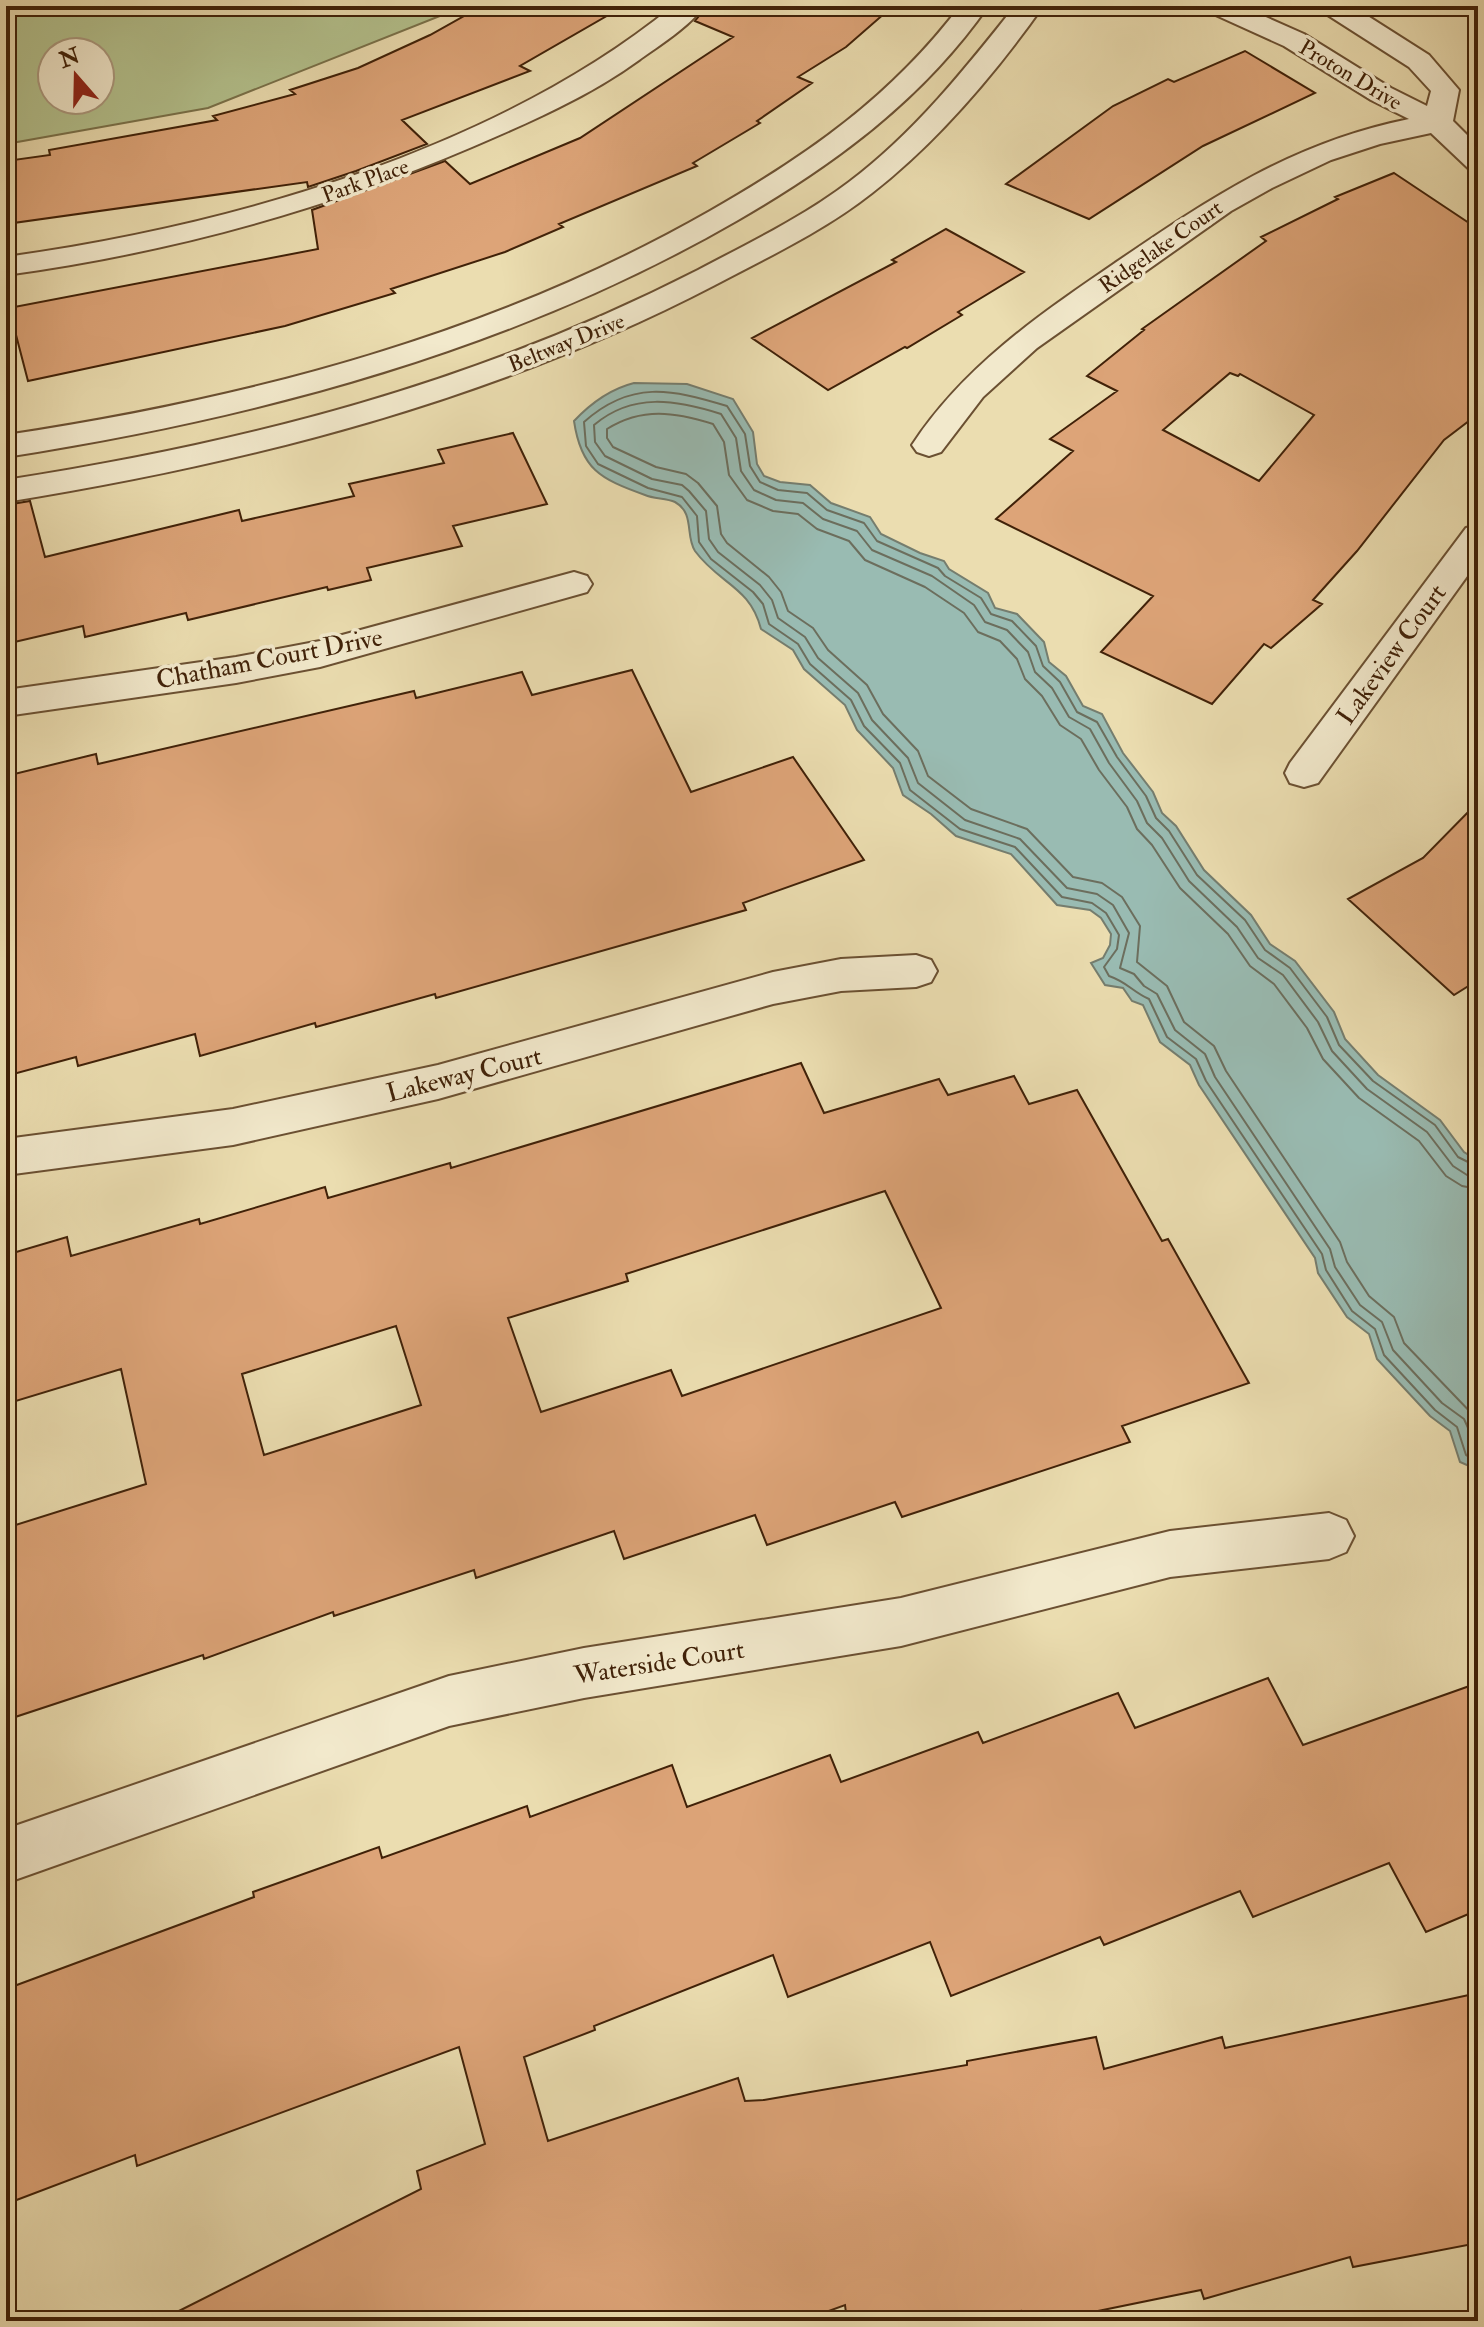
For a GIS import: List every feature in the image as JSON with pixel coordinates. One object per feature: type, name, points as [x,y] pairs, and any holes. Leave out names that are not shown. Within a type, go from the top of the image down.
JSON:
[{"type":"street","name":"Park Place","points":[[6,266],[157,241],[275,211],[394,172],[539,107],[636,50],[690,6]]},
{"type":"street","name":"Beltway Drive","points":[[6,446],[63,439],[203,412],[368,366],[514,315],[640,260],[734,212],[813,161],[870,119],[954,34],[974,6]]},
{"type":"street","name":"Beltway Drive","points":[[6,491],[110,476],[256,446],[409,401],[562,347],[685,291],[791,232],[872,179],[929,129],[1029,6]]},
{"type":"street","name":"Proton Drive","points":[[1219,6],[1294,40],[1381,94],[1438,123],[1478,162]]},
{"type":"street","name":"Proton Drive","points":[[1333,6],[1419,61],[1445,90],[1438,123]]},
{"type":"street","name":"Ridgelake Court","points":[[929,445],[945,417],[976,385],[1070,308],[1234,196],[1303,161],[1374,135],[1438,123]]},
{"type":"street","name":"Lakeview Court","points":[[1304,773],[1478,536]]},
{"type":"street","name":"Chatham Court Drive","points":[[6,703],[236,670],[320,654],[574,584]]},
{"type":"street","name":"Lakeway Court","points":[[6,1157],[233,1127],[438,1082],[773,988],[841,975],[916,971]]},
{"type":"street","name":"Waterside Court","points":[[6,1856],[449,1701],[584,1673],[901,1622],[1170,1554],[1329,1536]]},
{"type":"green space","points":[[31,6],[465,6],[208,108],[6,144],[6,14]]},
{"type":"water","points":[[634,383],[687,384],[733,399],[753,432],[757,464],[764,476],[780,482],[810,485],[831,503],[870,517],[881,534],[944,561],[949,569],[988,593],[995,608],[1017,614],[1044,642],[1049,662],[1066,676],[1083,706],[1102,714],[1123,753],[1153,792],[1162,813],[1176,826],[1204,870],[1251,915],[1270,944],[1295,961],[1334,1012],[1345,1039],[1378,1075],[1440,1120],[1464,1152],[1478,1161],[1478,1470],[1460,1462],[1450,1431],[1430,1416],[1377,1359],[1369,1334],[1347,1317],[1318,1273],[1315,1258],[1199,1085],[1190,1065],[1160,1042],[1143,1005],[1132,1001],[1123,988],[1105,985],[1091,963],[1103,958],[1110,945],[1111,934],[1101,918],[1090,910],[1057,905],[1011,854],[956,836],[903,795],[893,768],[857,730],[845,705],[804,669],[793,650],[761,629],[742,594],[695,551],[681,507],[675,502],[616,483],[595,470],[588,461],[577,437],[574,421],[601,398]]},
{"type":"building","points":[[482,6],[624,6],[520,66],[530,71],[402,120],[427,144],[356,171],[308,187],[307,182],[6,224],[6,161],[50,155],[49,150],[217,120],[213,116],[295,94],[290,90],[358,68],[430,35]]},
{"type":"building","points":[[707,6],[893,6],[846,47],[798,77],[812,83],[757,121],[760,123],[693,163],[697,166],[559,224],[563,227],[505,252],[391,289],[395,293],[285,326],[28,381],[9,308],[318,249],[312,210],[445,161],[470,184],[580,138],[733,37],[695,21]]},
{"type":"building","points":[[1245,51],[1315,93],[1203,146],[1089,219],[1006,184],[1113,106],[1168,79],[1174,82]]},
{"type":"building","points":[[1394,173],[1478,229],[1478,414],[1444,440],[1357,551],[1313,600],[1322,604],[1271,648],[1264,644],[1212,704],[1101,652],[1153,596],[996,519],[1073,451],[1050,439],[1117,391],[1087,376],[1142,329],[1266,241],[1261,237],[1338,199],[1335,197]],"holes":[[[1230,373],[1240,374],[1314,415],[1259,481],[1163,430]]]},
{"type":"building","points":[[946,229],[1024,272],[958,312],[962,315],[828,390],[752,338],[896,262],[892,260]]},
{"type":"building","points":[[513,433],[547,504],[453,526],[462,546],[367,568],[371,580],[328,590],[327,587],[188,620],[186,613],[85,637],[83,626],[6,644],[6,505],[30,501],[45,557],[239,510],[242,521],[354,496],[349,484],[444,463],[438,450]]},
{"type":"building","points":[[632,670],[691,792],[793,757],[864,860],[743,903],[746,910],[436,998],[435,994],[316,1027],[315,1023],[200,1056],[195,1034],[78,1066],[76,1057],[6,1076],[6,776],[96,754],[98,764],[414,691],[416,698],[522,672],[532,695]]},
{"type":"building","points":[[1478,802],[1478,980],[1454,995],[1348,899],[1423,858]]},
{"type":"building","points":[[801,1063],[824,1113],[939,1079],[948,1095],[1014,1076],[1029,1104],[1077,1090],[1162,1241],[1168,1239],[1249,1383],[1122,1426],[1130,1442],[902,1517],[895,1502],[767,1545],[755,1515],[624,1559],[614,1531],[476,1578],[474,1570],[334,1616],[333,1612],[204,1659],[203,1655],[6,1720],[6,1528],[146,1484],[121,1369],[6,1404],[6,1255],[67,1237],[71,1256],[199,1219],[200,1224],[325,1187],[328,1198],[450,1163],[451,1168]],"holes":[[[885,1191],[941,1308],[682,1396],[671,1370],[541,1412],[508,1318],[628,1281],[626,1274]],[[396,1326],[421,1405],[264,1455],[242,1374]]]},
{"type":"building","points":[[1268,1678],[1303,1745],[1478,1683],[1478,1910],[1426,1932],[1389,1863],[1253,1917],[1240,1891],[1104,1945],[1100,1937],[951,1996],[930,1942],[788,1997],[773,1955],[524,2057],[548,2141],[738,2078],[745,2101],[764,2100],[967,2065],[967,2061],[1096,2037],[1104,2069],[1222,2037],[1225,2048],[1478,1993],[1478,2243],[1353,2267],[1350,2257],[1204,2299],[1201,2290],[1049,2321],[1023,2321],[1021,2311],[962,2321],[847,2321],[845,2305],[801,2321],[159,2321],[421,2189],[417,2171],[485,2144],[459,2047],[137,2166],[135,2155],[6,2204],[6,1989],[254,1897],[253,1892],[379,1847],[382,1858],[527,1806],[530,1817],[672,1765],[687,1807],[830,1755],[841,1782],[978,1732],[983,1743],[1118,1693],[1135,1728]]}]
